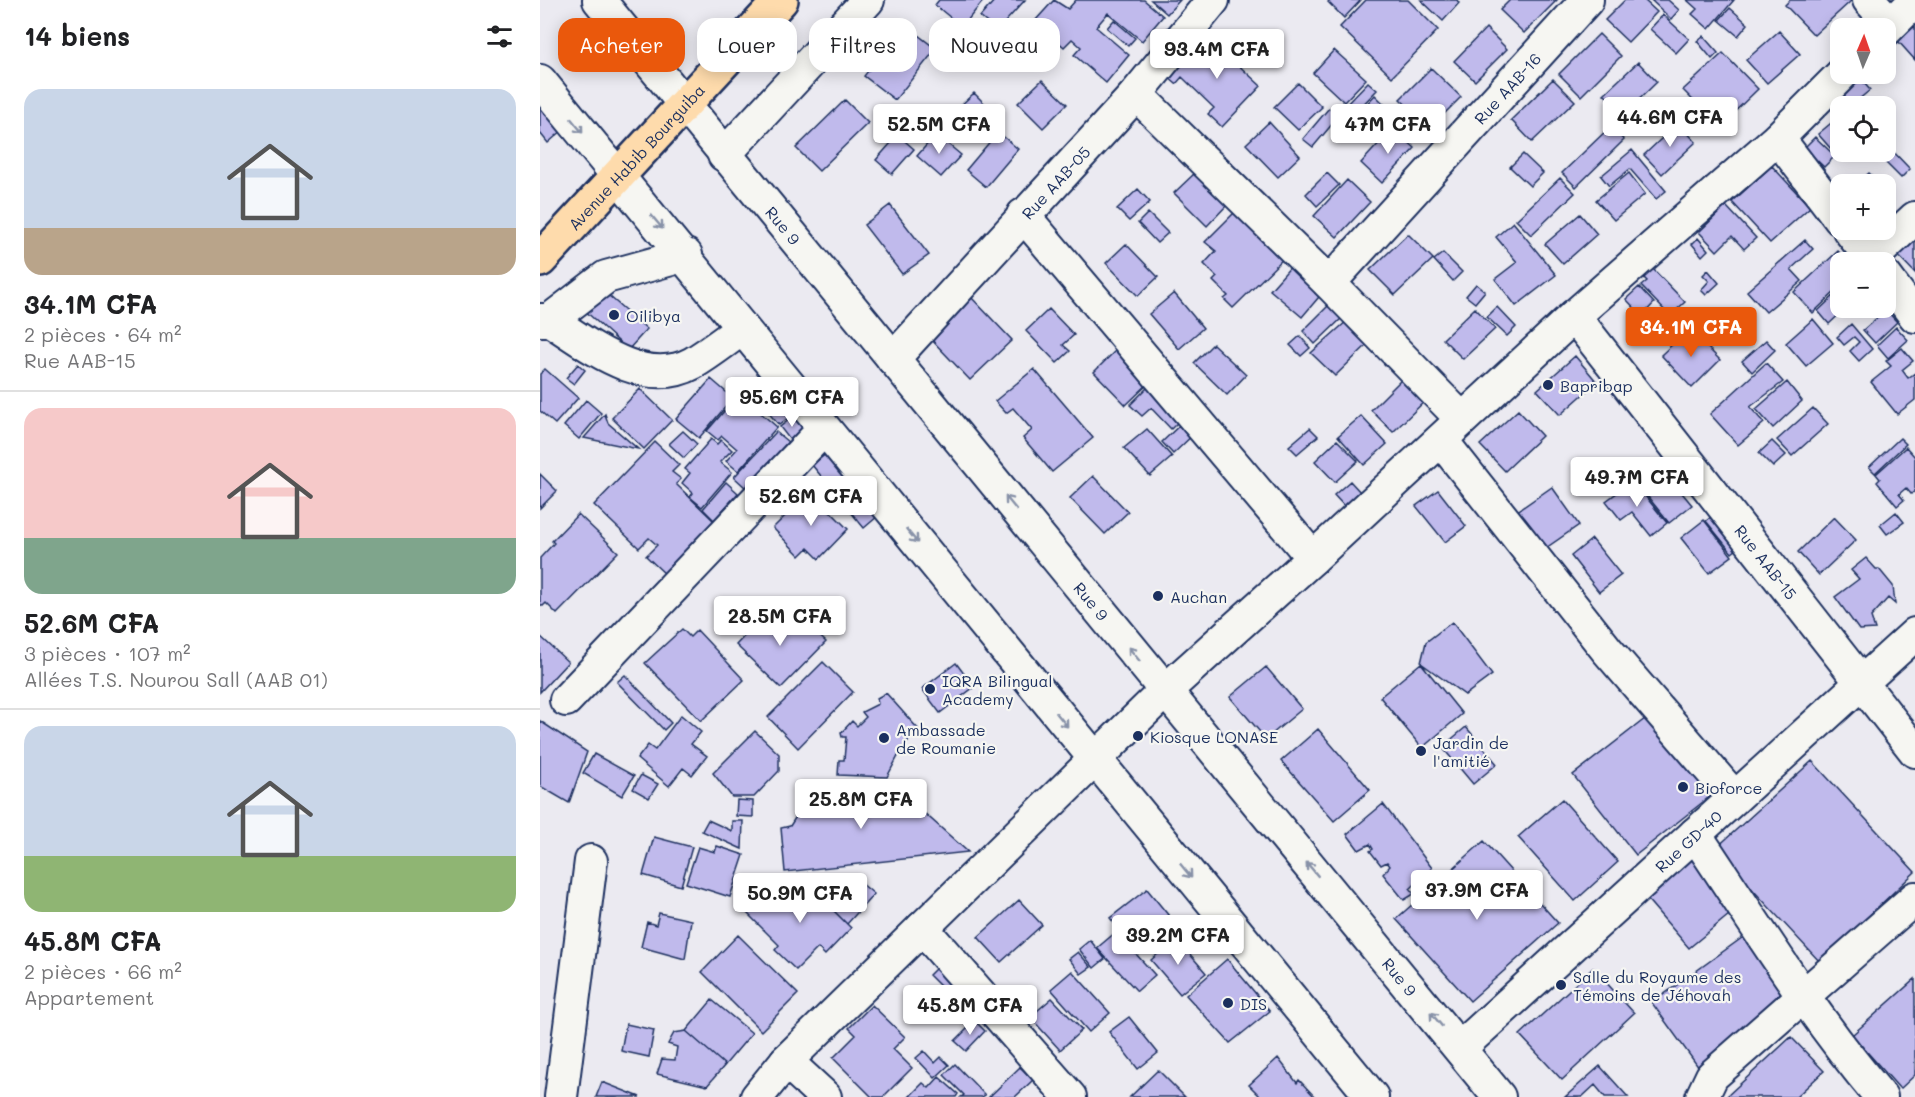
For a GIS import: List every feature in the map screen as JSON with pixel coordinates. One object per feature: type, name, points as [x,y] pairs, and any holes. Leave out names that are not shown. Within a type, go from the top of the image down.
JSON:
[{"type":"main road","name":"Avenue Habib Bourguiba","points":[[540,260],[781,0]]},
{"type":"street","name":"Rue 9","points":[[599,0],[1499,1097]]},
{"type":"street","points":[[724,155],[868,0]]},
{"type":"street","name":"Rue AAB-05","points":[[893,359],[1136,94],[1213,0]]},
{"type":"street","name":"Rue AAB-16","points":[[1329,283],[1587,0]]},
{"type":"street","points":[[1869,0],[1882,18]]},
{"type":"street","points":[[1896,20],[1915,2]]},
{"type":"street","points":[[540,81],[686,255],[742,329],[1372,1097]]},
{"type":"street","points":[[757,1097],[786,1061],[1164,691],[1313,558],[1574,315],[1778,138],[1832,84]]},
{"type":"street","points":[[1136,94],[1329,283],[1451,429],[1607,650],[1734,797]]},
{"type":"street","points":[[1778,138],[1830,206]]},
{"type":"street","points":[[1023,215],[1313,558]]},
{"type":"street","points":[[1888,252],[1915,218]]},
{"type":"street","points":[[1857,240],[1866,252]]},
{"type":"street","points":[[686,255],[606,277],[545,320],[603,354],[648,371],[691,364],[742,329]]},
{"type":"street","points":[[1896,291],[1915,316]]},
{"type":"street","name":"Rue AAB-15","points":[[1574,315],[1915,751]]},
{"type":"street","points":[[566,700],[824,429]]},
{"type":"street","name":"Rue GD-40","points":[[1460,1048],[1915,634]]},
{"type":"street","points":[[1695,834],[1804,996],[1852,1063],[1881,1097]]},
{"type":"street","points":[[561,1097],[591,861]]},
{"type":"street","points":[[1702,1097],[1712,1076],[1915,898]]},
{"type":"street","points":[[922,927],[1070,1097]]},
{"type":"street","points":[[786,1061],[825,1097]]},
{"type":"building","points":[[939,0],[984,0],[969,18],[951,18],[935,5]]},
{"type":"building","points":[[995,0],[1025,0],[1009,18],[980,17]]},
{"type":"building","points":[[1054,0],[1068,9],[1076,0],[1144,0],[1163,16],[1142,41],[1108,13],[1096,27],[1129,55],[1106,83],[1074,55],[1081,47],[1072,39],[1064,47],[1060,43],[1060,18],[1038,18]]},
{"type":"building","points":[[1151,0],[1180,0],[1167,14]]},
{"type":"building","points":[[1330,0],[1361,0],[1344,18],[1328,2]]},
{"type":"building","points":[[1366,0],[1408,0],[1438,30],[1392,77],[1340,27]]},
{"type":"building","points":[[1421,0],[1457,0],[1459,3],[1443,21]]},
{"type":"building","points":[[1510,0],[1557,0],[1524,33],[1500,10]]},
{"type":"building","points":[[1625,0],[1644,0],[1657,12],[1628,42],[1605,20]]},
{"type":"building","points":[[1651,0],[1668,0],[1679,10],[1671,19]]},
{"type":"building","points":[[1687,0],[1734,0],[1709,29],[1692,14],[1697,9]]},
{"type":"building","points":[[1790,0],[1851,1],[1814,35],[1785,5]]},
{"type":"building","points":[[1730,8],[1748,24],[1738,36],[1719,20]]},
{"type":"building","points":[[1663,15],[1689,39],[1676,53],[1650,29]]},
{"type":"building","points":[[1114,20],[1135,38],[1128,46],[1107,28]]},
{"type":"building","points":[[1915,26],[1915,60],[1898,41]]},
{"type":"building","points":[[1486,28],[1507,49],[1475,81],[1454,61]]},
{"type":"building","points":[[1779,31],[1800,54],[1767,83],[1746,60]]},
{"type":"building","points":[[917,34],[929,44],[929,58],[895,100],[864,76],[867,72],[917,72]]},
{"type":"building","points":[[1599,34],[1621,56],[1581,96],[1559,74]]},
{"type":"building","points":[[1207,36],[1261,86],[1222,127],[1208,114],[1214,108],[1182,77],[1176,84],[1168,77]]},
{"type":"building","points":[[1703,36],[1718,53],[1712,59],[1697,41]]},
{"type":"building","points":[[1334,50],[1366,79],[1344,102],[1313,73]]},
{"type":"building","points":[[1723,53],[1758,89],[1719,127],[1683,90]]},
{"type":"building","points":[[1638,62],[1657,82],[1624,114],[1604,94]]},
{"type":"building","points":[[1431,68],[1461,97],[1430,128],[1400,99]]},
{"type":"building","points":[[1553,79],[1575,101],[1532,142],[1511,120]]},
{"type":"building","points":[[1042,80],[1067,104],[1043,128],[1018,103]]},
{"type":"building","points":[[1368,82],[1377,90],[1351,117],[1342,109]]},
{"type":"building","points":[[1298,83],[1322,107],[1298,130],[1274,107]]},
{"type":"building","points":[[1849,84],[1865,84],[1870,90],[1863,96],[1836,96]]},
{"type":"building","points":[[974,93],[1001,120],[985,136],[958,108]]},
{"type":"building","points":[[1375,95],[1384,104],[1370,118],[1362,109]]},
{"type":"building","points":[[845,100],[868,123],[819,171],[796,148]]},
{"type":"building","points":[[540,101],[564,129],[548,143],[540,133]]},
{"type":"building","points":[[1329,108],[1339,116],[1313,147],[1303,139]]},
{"type":"building","points":[[1269,122],[1300,156],[1278,177],[1246,144]]},
{"type":"building","points":[[1678,123],[1696,142],[1662,174],[1644,155]]},
{"type":"building","points":[[1830,124],[1830,148],[1818,134]]},
{"type":"building","points":[[1610,127],[1624,140],[1576,187],[1562,173]]},
{"type":"building","points":[[1393,128],[1415,148],[1382,183],[1361,163]]},
{"type":"building","points":[[998,132],[1018,149],[986,187],[966,170]]},
{"type":"building","points":[[936,134],[961,155],[941,177],[917,156]]},
{"type":"building","points":[[898,135],[914,149],[892,174],[876,160]]},
{"type":"building","points":[[1815,137],[1830,151],[1830,161],[1824,167],[1804,148]]},
{"type":"building","points":[[1632,150],[1666,191],[1656,199],[1630,169],[1609,186],[1601,176]]},
{"type":"building","points":[[1523,154],[1543,173],[1530,186],[1510,167]]},
{"type":"building","points":[[1896,154],[1910,169],[1901,178],[1885,162],[1896,162]]},
{"type":"building","points":[[1772,166],[1810,207],[1770,243],[1732,202]]},
{"type":"building","points":[[1195,173],[1227,205],[1207,226],[1174,193]]},
{"type":"building","points":[[1327,173],[1339,185],[1317,206],[1306,194]]},
{"type":"building","points":[[1629,173],[1645,194],[1614,220],[1596,200]]},
{"type":"building","points":[[1560,178],[1575,193],[1531,235],[1516,220]]},
{"type":"building","points":[[1347,180],[1370,202],[1337,237],[1314,216]]},
{"type":"building","points":[[1138,189],[1150,202],[1129,221],[1117,209]]},
{"type":"building","points":[[1244,203],[1291,251],[1233,308],[1224,299],[1228,296],[1213,281],[1217,277],[1204,264],[1216,251],[1205,242]]},
{"type":"building","points":[[890,205],[929,255],[902,274],[864,225]]},
{"type":"building","points":[[1726,206],[1756,238],[1744,249],[1732,236],[1717,251],[1699,232]]},
{"type":"building","points":[[1148,213],[1168,233],[1157,243],[1138,223]]},
{"type":"building","points":[[1580,214],[1597,234],[1563,264],[1545,244]]},
{"type":"building","points":[[1513,222],[1556,275],[1516,306],[1495,279],[1517,262],[1496,237]]},
{"type":"building","points":[[1915,231],[1915,273],[1896,252],[1893,250]]},
{"type":"building","points":[[1408,234],[1433,259],[1395,295],[1370,270]]},
{"type":"building","points":[[1698,238],[1708,250],[1702,256],[1692,244]]},
{"type":"building","points":[[1805,240],[1813,249],[1791,269],[1802,281],[1766,312],[1747,291]]},
{"type":"building","points":[[1126,244],[1158,277],[1138,296],[1106,263]]},
{"type":"building","points":[[1443,253],[1462,272],[1453,281],[1434,260]]},
{"type":"building","points":[[1830,258],[1830,297],[1813,313],[1794,292]]},
{"type":"building","points":[[1293,264],[1324,291],[1302,317],[1270,290]]},
{"type":"building","points":[[1652,268],[1685,302],[1670,316],[1641,286],[1647,281],[1643,277]]},
{"type":"building","points":[[1708,270],[1719,283],[1706,295],[1701,290],[1709,281],[1703,275]]},
{"type":"building","points":[[1476,284],[1485,291],[1475,303],[1466,296]]},
{"type":"building","points":[[1639,287],[1654,303],[1642,316],[1626,299]]},
{"type":"building","points":[[601,289],[647,329],[628,350],[583,309]]},
{"type":"building","points":[[1174,293],[1203,328],[1179,349],[1149,314]]},
{"type":"building","points":[[970,296],[1012,340],[970,380],[928,336]]},
{"type":"building","points":[[1830,300],[1830,318],[1835,318],[1829,324],[1818,311]]},
{"type":"building","points":[[1330,304],[1343,317],[1315,344],[1303,331]]},
{"type":"building","points":[[1497,307],[1516,327],[1507,336],[1487,317]]},
{"type":"building","points":[[1475,308],[1495,329],[1463,359],[1443,339]]},
{"type":"building","points":[[1049,309],[1074,335],[1063,345],[1070,351],[1057,363],[1026,331]]},
{"type":"building","points":[[1877,318],[1893,318],[1897,322],[1875,343],[1863,330]]},
{"type":"building","points":[[1813,319],[1833,343],[1806,366],[1786,343]]},
{"type":"building","points":[[1347,321],[1369,343],[1335,376],[1311,353]]},
{"type":"building","points":[[1851,324],[1872,349],[1859,361],[1850,351],[1859,342],[1854,337],[1844,345],[1837,337]]},
{"type":"building","points":[[1896,327],[1908,340],[1888,358],[1877,345]]},
{"type":"building","points":[[1689,329],[1720,360],[1692,388],[1661,355]]},
{"type":"building","points":[[1300,336],[1310,348],[1301,356],[1290,345]]},
{"type":"building","points":[[1766,340],[1775,350],[1752,372],[1742,361]]},
{"type":"building","points":[[1213,344],[1246,375],[1227,395],[1194,363]]},
{"type":"building","points":[[1119,347],[1152,380],[1126,405],[1094,372]]},
{"type":"building","points":[[1902,348],[1913,361],[1902,370],[1908,378],[1915,373],[1915,400],[1897,414],[1871,382],[1891,366],[1886,361]]},
{"type":"building","points":[[1575,356],[1597,382],[1560,415],[1537,390]]},
{"type":"building","points":[[1766,363],[1783,382],[1750,407],[1764,423],[1738,445],[1710,414]]},
{"type":"building","points":[[578,364],[585,370],[574,384],[566,378]]},
{"type":"building","points":[[545,369],[578,398],[555,424],[540,411],[540,374]]},
{"type":"building","points":[[1034,369],[1093,438],[1052,472],[1023,438],[1032,430],[1013,408],[1006,413],[995,401]]},
{"type":"building","points":[[1407,374],[1430,396],[1393,432],[1371,410]]},
{"type":"building","points":[[760,376],[793,414],[779,425],[747,388]]},
{"type":"building","points":[[711,379],[733,398],[699,438],[676,419]]},
{"type":"building","points":[[1787,382],[1802,401],[1773,428],[1756,409]]},
{"type":"building","points":[[1152,383],[1185,415],[1171,429],[1151,408],[1142,416],[1130,405]]},
{"type":"building","points":[[640,389],[672,420],[644,449],[612,418]]},
{"type":"building","points":[[739,394],[777,427],[738,471],[726,461],[737,449],[722,436],[718,440],[707,431]]},
{"type":"building","points":[[586,400],[601,413],[579,439],[564,426]]},
{"type":"building","points":[[1813,408],[1828,424],[1792,456],[1777,440]]},
{"type":"building","points":[[1518,410],[1542,436],[1505,471],[1480,445]]},
{"type":"building","points":[[605,414],[608,423],[638,449],[584,438]]},
{"type":"building","points":[[794,416],[805,428],[790,440],[780,427]]},
{"type":"building","points":[[1361,416],[1387,444],[1364,465],[1338,436]]},
{"type":"building","points":[[1182,423],[1198,430],[1173,454],[1162,442]]},
{"type":"building","points":[[1310,428],[1318,436],[1297,454],[1289,446]]},
{"type":"building","points":[[1147,429],[1172,457],[1150,476],[1124,448]]},
{"type":"building","points":[[683,431],[697,444],[684,458],[669,444]]},
{"type":"building","points":[[776,432],[788,442],[746,488],[734,477]]},
{"type":"building","points":[[1900,438],[1906,444],[1875,473],[1869,467]]},
{"type":"building","points":[[711,439],[717,444],[721,440],[732,450],[720,462],[732,472],[702,507],[690,497],[693,493],[682,483],[690,473],[685,469]]},
{"type":"building","points":[[1337,440],[1358,461],[1335,482],[1315,461]]},
{"type":"building","points":[[1772,441],[1786,455],[1773,467],[1759,453]]},
{"type":"building","points":[[655,442],[679,465],[672,472],[681,479],[676,484],[715,522],[665,574],[646,556],[657,545],[649,538],[639,548],[594,505]]},
{"type":"building","points":[[1906,447],[1915,457],[1915,491],[1911,494],[1906,488],[1899,494],[1904,500],[1897,506],[1877,482],[1880,479],[1876,474]]},
{"type":"building","points":[[826,454],[878,516],[864,528],[812,465]]},
{"type":"building","points":[[1656,466],[1670,484],[1673,482],[1692,505],[1669,523],[1636,482]]},
{"type":"building","points":[[540,474],[557,491],[540,508]]},
{"type":"building","points":[[1093,476],[1128,512],[1105,534],[1070,498]]},
{"type":"building","points":[[1350,481],[1361,493],[1345,507],[1334,495]]},
{"type":"building","points":[[1633,481],[1667,523],[1651,536],[1632,512],[1621,520],[1606,501]]},
{"type":"building","points":[[726,482],[738,493],[714,520],[703,509]]},
{"type":"building","points":[[1552,487],[1579,525],[1543,550],[1516,512]]},
{"type":"building","points":[[1438,490],[1466,526],[1445,542],[1416,506]]},
{"type":"building","points":[[810,491],[848,529],[819,559],[808,548],[800,556],[773,528]]},
{"type":"building","points":[[1717,512],[1742,545],[1732,553],[1706,521]]},
{"type":"building","points":[[1896,512],[1904,522],[1887,534],[1880,525]]},
{"type":"building","points":[[578,514],[618,552],[557,614],[546,603],[543,606],[540,604],[540,558],[554,543],[552,541]]},
{"type":"building","points":[[1834,517],[1856,540],[1819,575],[1798,552]]},
{"type":"building","points":[[1704,520],[1732,556],[1709,573],[1681,538]]},
{"type":"building","points":[[1592,539],[1621,575],[1599,592],[1571,556]]},
{"type":"building","points":[[1866,558],[1893,586],[1895,604],[1888,598],[1871,617],[1875,629],[1859,630],[1835,597],[1859,579],[1851,570]]},
{"type":"building","points":[[770,609],[791,629],[801,618],[826,642],[781,688],[736,645]]},
{"type":"building","points":[[1452,622],[1492,675],[1465,695],[1421,663],[1426,642]]},
{"type":"building","points":[[682,629],[690,637],[697,630],[744,680],[701,721],[645,663]]},
{"type":"building","points":[[540,636],[568,662],[540,692]]},
{"type":"building","points":[[823,662],[853,692],[798,748],[768,717]]},
{"type":"building","points":[[956,663],[974,687],[940,713],[922,689]]},
{"type":"building","points":[[1421,663],[1462,714],[1422,748],[1380,697]]},
{"type":"building","points":[[1266,667],[1302,709],[1266,739],[1230,697]]},
{"type":"building","points":[[625,675],[671,723],[664,730],[617,682]]},
{"type":"building","points":[[886,693],[919,730],[904,745],[887,777],[838,775],[839,760],[844,760],[846,737],[842,737],[841,733],[852,721],[857,726],[866,717],[862,712],[878,704],[877,698]]},
{"type":"building","points":[[681,715],[701,732],[691,744],[707,756],[692,775],[683,768],[669,786],[637,759],[648,745],[655,750]]},
{"type":"building","points":[[1650,715],[1713,794],[1636,855],[1573,775]]},
{"type":"building","points":[[540,721],[587,752],[569,803],[540,786]]},
{"type":"building","points":[[1466,727],[1497,764],[1473,784],[1442,747]]},
{"type":"building","points":[[1318,729],[1370,790],[1334,821],[1281,761]]},
{"type":"building","points":[[755,731],[779,754],[779,771],[754,797],[732,797],[713,773]]},
{"type":"building","points":[[594,754],[634,776],[622,796],[583,773]]},
{"type":"building","points":[[1812,761],[1915,872],[1820,962],[1715,849]]},
{"type":"building","points":[[641,775],[658,784],[649,798],[633,789]]},
{"type":"building","points":[[814,788],[896,788],[968,852],[785,872],[781,828],[790,826]]},
{"type":"building","points":[[1562,799],[1618,862],[1575,901],[1518,837]]},
{"type":"building","points":[[737,800],[753,801],[753,817],[736,816]]},
{"type":"building","points":[[1383,804],[1432,868],[1410,889],[1414,894],[1404,900],[1383,874],[1390,866],[1387,862],[1381,865],[1370,851],[1373,849],[1370,844],[1359,850],[1347,834]]},
{"type":"building","points":[[708,820],[732,831],[732,821],[743,821],[742,849],[702,831]]},
{"type":"building","points":[[654,837],[692,847],[681,886],[643,875]]},
{"type":"building","points":[[1484,841],[1558,923],[1470,1001],[1396,919]]},
{"type":"building","points":[[717,846],[744,855],[730,897],[686,883],[698,847],[715,852]]},
{"type":"building","points":[[1692,859],[1735,910],[1689,948],[1646,898]]},
{"type":"building","points":[[834,878],[845,889],[855,878],[874,894],[847,924],[817,894]]},
{"type":"building","points":[[803,880],[851,928],[825,955],[818,948],[796,970],[775,950],[779,945],[747,913],[764,896],[776,907]]},
{"type":"building","points":[[1147,889],[1169,916],[1132,946],[1110,918]]},
{"type":"building","points":[[1019,900],[1042,925],[1001,962],[978,937]]},
{"type":"building","points":[[659,913],[691,920],[685,959],[641,947],[647,922],[656,925]]},
{"type":"building","points":[[1116,932],[1155,975],[1137,991],[1097,948]]},
{"type":"building","points":[[738,935],[798,994],[761,1031],[702,972]]},
{"type":"building","points":[[1746,935],[1793,1000],[1699,1068],[1652,1003]]},
{"type":"building","points":[[1176,938],[1206,973],[1180,994],[1151,960]]},
{"type":"building","points":[[1090,940],[1105,959],[1094,968],[1079,949]]},
{"type":"building","points":[[1078,952],[1091,967],[1081,974],[1069,959]]},
{"type":"building","name":"DIS","points":[[1227,959],[1270,1011],[1230,1043],[1186,995]]},
{"type":"building","points":[[939,965],[959,985],[949,995],[929,975]]},
{"type":"building","points":[[1593,968],[1634,1013],[1562,1080],[1520,1035]]},
{"type":"building","points":[[1072,971],[1110,1013],[1089,1032],[1051,989]]},
{"type":"building","points":[[1915,979],[1915,1075],[1900,1089],[1852,1035]]},
{"type":"building","points":[[1052,998],[1082,1030],[1060,1050],[1030,1017]]},
{"type":"building","points":[[712,1000],[752,1033],[725,1065],[686,1031]]},
{"type":"building","points":[[872,1005],[905,1037],[893,1049],[912,1068],[883,1097],[872,1097],[833,1058],[856,1035],[849,1028]]},
{"type":"building","points":[[1129,1017],[1158,1053],[1138,1069],[1109,1032]]},
{"type":"building","points":[[975,1021],[985,1031],[966,1051],[955,1041]]},
{"type":"building","points":[[626,1024],[654,1030],[649,1057],[621,1051]]},
{"type":"building","points":[[686,1031],[725,1065],[707,1086],[657,1074],[662,1059],[675,1060],[677,1047],[668,1044],[674,1033]]},
{"type":"building","points":[[1791,1037],[1824,1071],[1796,1097],[1726,1097]]},
{"type":"building","points":[[924,1051],[935,1063],[941,1057],[949,1065],[935,1078],[916,1058]]},
{"type":"building","points":[[1278,1058],[1297,1083],[1299,1080],[1315,1097],[1261,1097],[1249,1085]]},
{"type":"building","points":[[955,1064],[985,1095],[961,1097],[964,1095],[944,1075]]},
{"type":"building","points":[[1600,1066],[1628,1097],[1605,1097],[1595,1085],[1582,1097],[1565,1097]]},
{"type":"building","points":[[1020,1067],[1033,1080],[1015,1097],[989,1097]]},
{"type":"building","points":[[1158,1070],[1185,1097],[1130,1097]]},
{"type":"building","points":[[939,1077],[958,1094],[956,1097],[909,1097],[923,1083],[929,1088]]},
{"type":"building","points":[[602,1082],[640,1097],[596,1097]]},
{"type":"place","name":"Oilibya","points":[[614,315]]},
{"type":"place","name":"Bapribap","points":[[1548,385]]},
{"type":"place","name":"Auchan","points":[[1158,596]]},
{"type":"place","name":"IQRA Bilingual Academy","points":[[930,689]]},
{"type":"place","name":"Kiosque LONASE","points":[[1138,736]]},
{"type":"place","name":"Ambassade de Roumanie","points":[[884,738]]},
{"type":"place","name":"Jardin de l'amitié","points":[[1421,751]]},
{"type":"place","name":"Bioforce","points":[[1683,787]]},
{"type":"place","name":"Salle du Royaume des Témoins de Jéhovah","points":[[1561,985]]},
{"type":"place","name":"DIS","points":[[1228,1003]]}]
